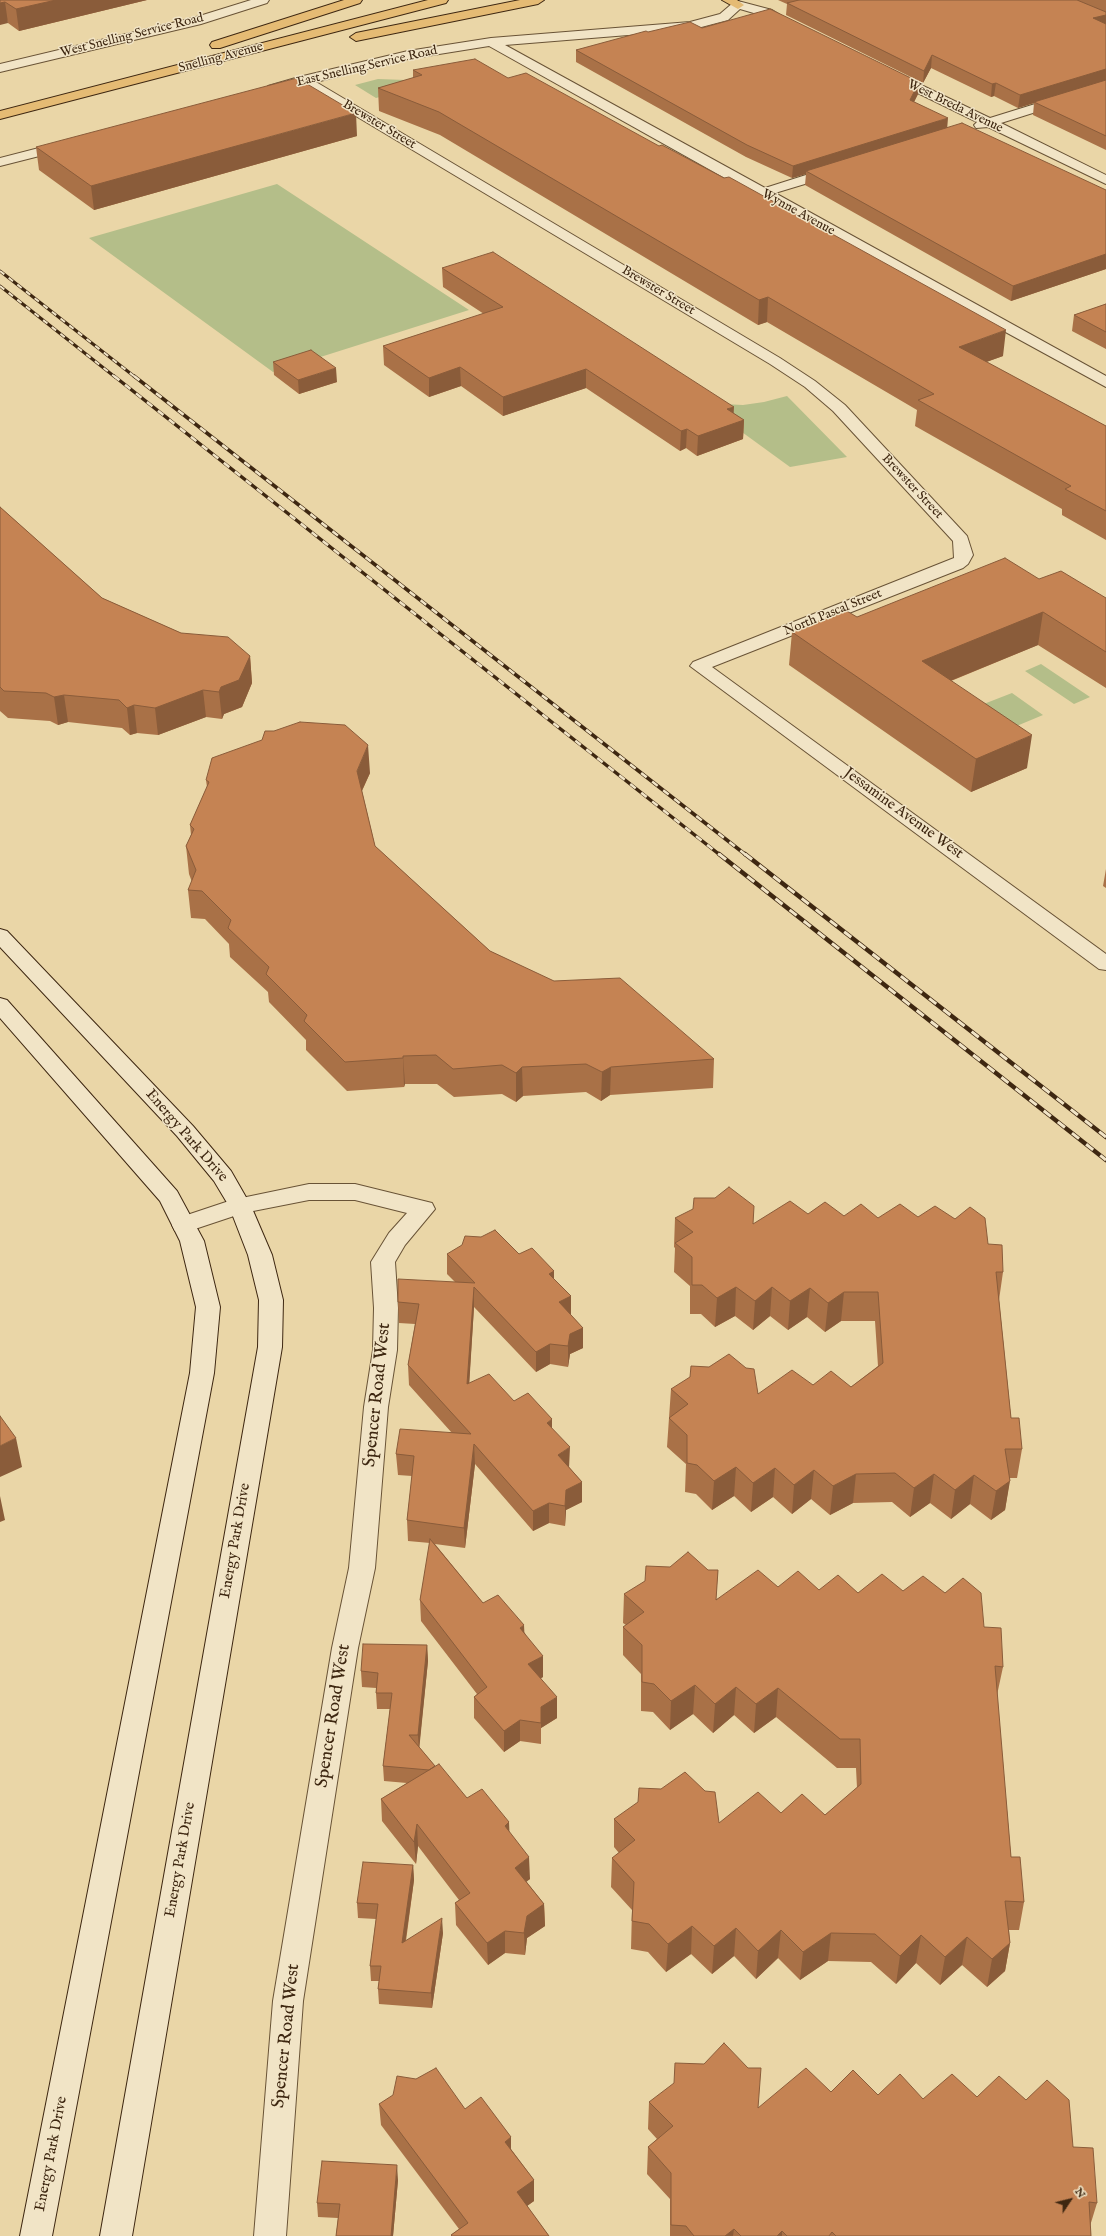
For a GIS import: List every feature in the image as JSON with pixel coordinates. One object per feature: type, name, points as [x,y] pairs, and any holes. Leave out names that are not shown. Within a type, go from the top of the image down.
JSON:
[{"type":"main road","points":[[207,48],[356,0]]},
{"type":"main road","name":"Snelling Avenue","points":[[130,68],[395,0]]},
{"type":"main road","name":"Snelling Avenue","points":[[0,115],[442,0]]},
{"type":"main road","points":[[341,40],[538,0]]},
{"type":"main road","points":[[100,90],[318,45]]},
{"type":"street","name":"West Snelling Service Road","points":[[0,68],[197,21],[263,0]]},
{"type":"street","points":[[733,2],[768,13],[796,28]]},
{"type":"street","name":"East Snelling Service Road","points":[[258,93],[304,80],[408,55],[491,42],[690,26],[724,17],[733,2]]},
{"type":"street","name":"Wynne Avenue","points":[[491,42],[1106,382]]},
{"type":"street","name":"West Breda Avenue","points":[[882,70],[987,123],[1106,180]]},
{"type":"street","name":"Brewster Street","points":[[304,80],[768,357],[810,384],[839,408],[949,526],[961,540],[964,555]]},
{"type":"street","points":[[967,129],[1106,86]]},
{"type":"street","points":[[0,162],[75,142]]},
{"type":"street","points":[[762,193],[849,166]]},
{"type":"street","name":"North Pascal Street","points":[[699,666],[956,564],[962,560],[964,555]]},
{"type":"street","name":"Jessamine Avenue West","points":[[699,666],[878,795],[1106,964]]},
{"type":"street","name":"Energy Park Drive","points":[[0,935],[185,1131],[223,1176],[240,1206],[260,1255],[271,1300],[270,1348],[116,2236]]},
{"type":"street","name":"Energy Park Drive","points":[[0,1005],[169,1197],[192,1241],[208,1307],[202,1373],[36,2236]]},
{"type":"street","name":"Spencer Road West","points":[[240,1206],[309,1192],[355,1192],[424,1209],[397,1239],[383,1262],[386,1308],[385,1350],[376,1407],[362,1568],[345,1648],[288,2001],[270,2236]]},
{"type":"street","points":[[184,1225],[240,1206]]},
{"type":"green space","points":[[378,79],[406,80],[409,89],[376,98],[355,85]]},
{"type":"green space","points":[[277,184],[469,310],[273,372],[89,238]]},
{"type":"green space","points":[[691,395],[723,404],[743,405],[764,402],[787,396],[847,457],[790,467]]},
{"type":"green space","points":[[1041,664],[1090,697],[1074,704],[1025,671]]},
{"type":"green space","points":[[1012,693],[1043,715],[1007,730],[976,707]]},
{"type":"building","points":[[0,0],[56,0],[16,9],[5,2],[0,3]]},
{"type":"building","points":[[799,0],[1077,0],[1106,12],[1106,15],[1093,18],[1106,24],[1106,69],[1020,95],[996,83],[992,84],[932,55],[924,71],[787,3]]},
{"type":"building","points":[[770,9],[919,82],[910,100],[948,118],[793,166],[747,145],[576,50],[646,31],[648,32],[690,22],[702,28]]},
{"type":"building","points":[[475,59],[508,78],[526,73],[659,146],[662,145],[724,178],[729,177],[1006,330],[959,347],[1106,426],[1106,511],[1065,489],[1071,486],[918,400],[934,394],[768,297],[759,300],[439,112],[378,88],[422,75],[413,70]]},
{"type":"building","points":[[297,78],[356,113],[91,186],[36,147]]},
{"type":"building","points":[[1106,80],[1106,136],[1034,102]]},
{"type":"building","points":[[962,123],[1106,190],[1106,254],[1013,286],[806,171]]},
{"type":"building","points":[[493,252],[734,407],[727,409],[744,420],[698,436],[687,429],[681,431],[586,369],[503,397],[460,367],[429,378],[383,346],[503,307],[442,268]]},
{"type":"building","points":[[1106,304],[1106,332],[1074,315]]},
{"type":"building","points":[[311,350],[336,368],[298,380],[273,362]]},
{"type":"building","points":[[0,507],[102,598],[181,633],[228,637],[250,656],[239,680],[221,687],[219,692],[203,690],[155,708],[134,705],[127,708],[119,700],[64,695],[54,697],[46,693],[4,691],[0,687]]},
{"type":"building","points":[[1005,558],[1039,579],[1061,571],[1106,598],[1106,652],[1043,612],[922,661],[1032,735],[976,759],[792,632],[845,610],[857,617]]},
{"type":"building","points":[[300,722],[345,725],[368,745],[357,771],[375,846],[490,951],[554,981],[620,978],[714,1059],[611,1067],[602,1072],[586,1064],[522,1067],[516,1073],[502,1065],[453,1069],[436,1055],[403,1056],[403,1058],[345,1062],[304,1021],[307,1015],[266,974],[269,967],[228,928],[231,920],[202,891],[188,890],[196,870],[186,846],[194,829],[190,825],[209,782],[206,780],[212,758],[262,740],[265,731],[274,731]]},
{"type":"building","points":[[729,1187],[754,1206],[753,1224],[790,1201],[808,1214],[825,1202],[844,1216],[861,1204],[878,1218],[900,1204],[918,1217],[935,1206],[955,1219],[970,1207],[985,1218],[988,1244],[1002,1245],[1003,1272],[996,1272],[1011,1418],[1019,1418],[1022,1449],[1005,1449],[1010,1481],[996,1491],[974,1475],[955,1490],[934,1474],[914,1488],[895,1473],[856,1474],[833,1486],[814,1470],[794,1485],[775,1468],[753,1483],[736,1467],[714,1481],[697,1465],[687,1463],[687,1435],[669,1418],[688,1404],[671,1389],[690,1377],[691,1366],[709,1367],[729,1354],[746,1368],[754,1369],[758,1394],[792,1370],[813,1385],[831,1371],[851,1387],[883,1363],[878,1292],[844,1292],[828,1303],[810,1288],[790,1301],[772,1287],[755,1301],[736,1287],[717,1298],[702,1285],[692,1285],[692,1257],[675,1243],[693,1232],[675,1218],[693,1209],[694,1198],[715,1198]]},
{"type":"building","points":[[495,1230],[519,1254],[532,1248],[554,1271],[549,1274],[571,1296],[559,1302],[583,1328],[570,1334],[568,1346],[550,1344],[536,1352],[474,1287],[467,1384],[489,1374],[514,1401],[528,1393],[552,1419],[547,1423],[570,1447],[558,1455],[582,1482],[566,1490],[565,1506],[549,1503],[533,1511],[474,1444],[464,1528],[407,1520],[414,1456],[396,1454],[400,1429],[471,1434],[408,1365],[419,1304],[398,1302],[398,1279],[475,1283],[447,1254],[462,1245],[465,1236],[481,1237]]},
{"type":"building","points":[[0,1416],[16,1438],[0,1446]]},
{"type":"building","points":[[430,1539],[483,1603],[498,1595],[524,1625],[520,1628],[543,1656],[528,1664],[557,1697],[541,1707],[541,1723],[520,1720],[504,1731],[474,1697],[487,1687],[420,1600]]},
{"type":"building","points":[[688,1552],[708,1570],[718,1570],[716,1600],[758,1570],[778,1587],[798,1571],[819,1590],[838,1575],[858,1593],[882,1574],[903,1591],[923,1576],[945,1593],[963,1578],[981,1593],[984,1627],[1001,1628],[1003,1667],[995,1666],[1011,1857],[1020,1857],[1024,1902],[1005,1901],[1010,1943],[992,1959],[967,1937],[945,1957],[921,1935],[900,1956],[875,1934],[831,1933],[803,1952],[781,1930],[758,1951],[736,1928],[714,1946],[692,1926],[668,1944],[649,1924],[632,1921],[634,1882],[612,1858],[635,1840],[614,1819],[638,1802],[639,1788],[661,1789],[685,1772],[705,1791],[715,1792],[719,1823],[758,1792],[781,1813],[802,1794],[825,1815],[861,1784],[860,1739],[840,1739],[778,1688],[756,1704],[736,1687],[715,1704],[695,1685],[671,1701],[654,1684],[642,1682],[642,1645],[623,1627],[644,1612],[624,1594],[645,1581],[646,1566],[670,1567]]},
{"type":"building","points":[[363,1644],[427,1645],[418,1735],[409,1735],[435,1766],[429,1770],[383,1766],[392,1693],[376,1693],[378,1673],[361,1671]]},
{"type":"building","points":[[439,1764],[467,1798],[482,1789],[509,1822],[505,1826],[529,1857],[515,1868],[544,1904],[527,1916],[524,1933],[505,1931],[487,1943],[455,1903],[470,1893],[417,1824],[414,1842],[381,1799]]},
{"type":"building","points":[[363,1862],[413,1865],[402,1943],[442,1918],[431,1993],[378,1989],[381,1966],[370,1966],[378,1904],[357,1903]]},
{"type":"building","points":[[724,2043],[748,2068],[761,2068],[758,2108],[806,2068],[831,2092],[853,2070],[878,2095],[900,2074],[923,2099],[952,2074],[977,2097],[999,2076],[1026,2100],[1047,2080],[1069,2100],[1073,2147],[1093,2148],[1097,2203],[1089,2202],[1091,2236],[836,2236],[832,2232],[829,2236],[787,2236],[782,2231],[777,2236],[741,2236],[734,2229],[725,2236],[694,2236],[686,2226],[671,2225],[671,2173],[648,2147],[673,2126],[649,2102],[674,2083],[675,2063],[704,2064]]},
{"type":"building","points":[[436,2068],[465,2109],[481,2097],[511,2137],[505,2142],[534,2180],[517,2192],[549,2236],[451,2235],[468,2223],[379,2104],[393,2095],[397,2076],[416,2079]]},
{"type":"building","points":[[322,2161],[397,2165],[391,2236],[336,2236],[340,2204],[317,2203]]},
{"type":"railway","points":[[0,271],[135,377]]},
{"type":"railway","points":[[0,286],[115,377]]},
{"type":"railway","points":[[114,376],[720,855]]},
{"type":"railway","points":[[134,376],[746,855]]},
{"type":"railway","points":[[719,854],[1106,1160]]},
{"type":"railway","points":[[745,854],[1106,1137]]}]
